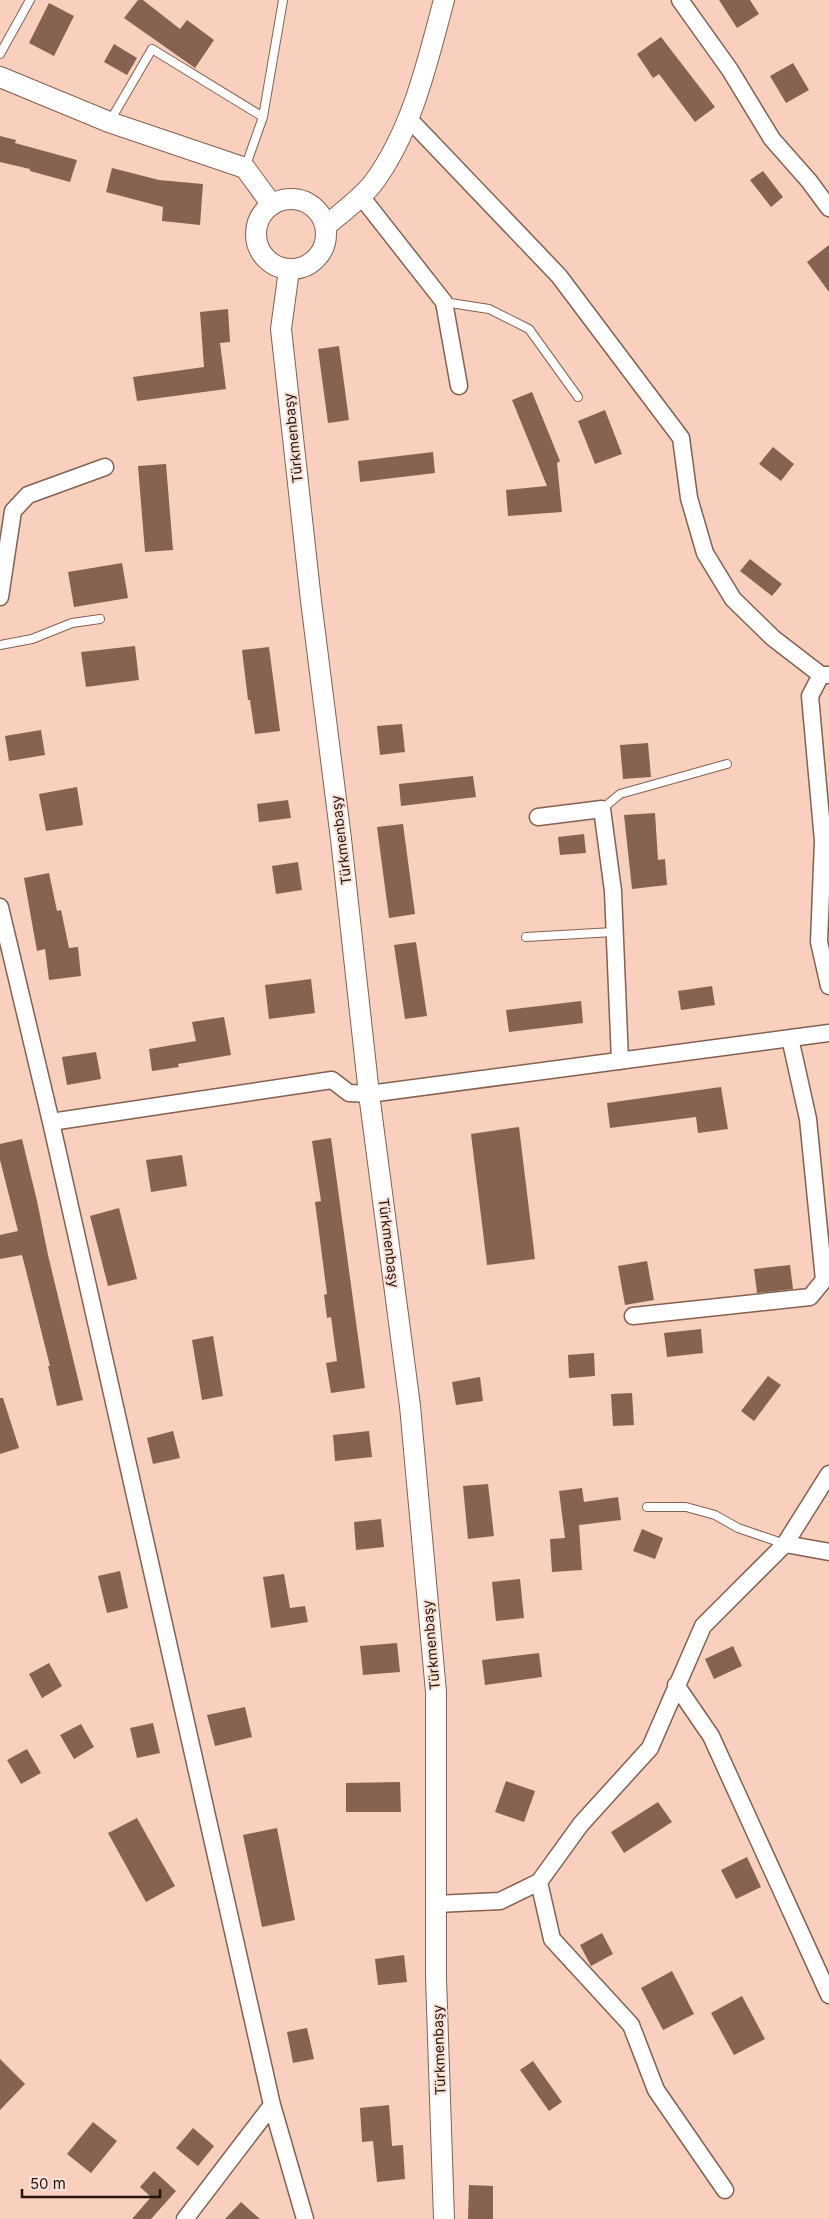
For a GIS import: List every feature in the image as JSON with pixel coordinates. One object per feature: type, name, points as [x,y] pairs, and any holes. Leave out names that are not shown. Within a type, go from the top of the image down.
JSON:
[{"type":"street","points":[[326,226],[373,183],[410,120],[444,0]]},
{"type":"street","points":[[680,0],[730,70],[772,139],[809,181],[829,208]]},
{"type":"street","points":[[0,77],[109,122],[245,168],[272,205]]},
{"type":"street","points":[[410,120],[559,276],[681,438],[689,498],[705,553],[732,599],[773,638],[825,675],[810,696],[824,841],[820,942],[829,986]]},
{"type":"street","points":[[360,195],[444,302],[459,386]]},
{"type":"street","points":[[294,199],[306,202],[319,212],[326,226],[326,242],[320,256],[307,267],[290,270],[273,266],[262,256],[256,245],[255,230],[260,215],[281,200],[294,199]]},
{"type":"street","name":"Türkmenbaşy","points":[[290,270],[280,329],[311,601],[342,839],[369,1094],[410,1406],[436,1692],[436,1978],[444,2219]]},
{"type":"street","points":[[0,597],[13,511],[28,495],[106,468]]},
{"type":"street","points":[[538,817],[602,810],[613,891],[613,932],[618,973],[620,1062]]},
{"type":"street","points":[[0,907],[51,1122],[272,2105],[305,2219]]},
{"type":"street","points":[[51,1122],[332,1080],[350,1093],[369,1094],[829,1033]]},
{"type":"street","points":[[633,1316],[810,1297],[824,1280],[808,1119],[790,1038]]},
{"type":"street","points":[[436,1904],[500,1900],[540,1882],[581,1824],[650,1748],[702,1626],[785,1544],[829,1474]]},
{"type":"street","points":[[785,1544],[829,1552]]},
{"type":"street","points":[[676,1685],[711,1736],[829,1994]]},
{"type":"street","points":[[540,1882],[552,1939],[630,2025],[656,2090],[725,2190]]},
{"type":"street","points":[[185,2219],[272,2105]]},
{"type":"lane","points":[[0,54],[30,0]]},
{"type":"lane","points":[[245,168],[263,117],[283,0]]},
{"type":"lane","points":[[109,122],[152,49],[263,117]]},
{"type":"lane","points":[[444,302],[489,309],[529,329],[578,397]]},
{"type":"lane","points":[[0,645],[32,639],[72,623],[100,619]]},
{"type":"lane","points":[[602,810],[620,794],[727,764]]},
{"type":"lane","points":[[526,937],[613,932]]},
{"type":"lane","points":[[647,1507],[686,1507],[715,1515],[738,1528],[785,1544]]},
{"type":"building","points":[[138,0],[143,0],[180,29],[187,20],[214,40],[195,68],[124,18]]},
{"type":"building","points":[[719,0],[750,0],[759,14],[737,28]]},
{"type":"building","points":[[49,3],[74,16],[54,56],[29,43]]},
{"type":"building","points":[[661,37],[715,107],[695,122],[659,74],[653,78],[637,54]]},
{"type":"building","points":[[114,44],[137,58],[127,75],[104,62]]},
{"type":"building","points":[[793,63],[809,90],[786,103],[770,76]]},
{"type":"building","points":[[0,136],[16,140],[15,143],[77,160],[70,182],[30,171],[30,169],[0,162]]},
{"type":"building","points":[[112,168],[159,180],[203,184],[200,225],[162,221],[163,207],[106,192]]},
{"type":"building","points":[[763,171],[783,197],[771,207],[750,180]]},
{"type":"building","points":[[829,245],[829,292],[807,262]]},
{"type":"building","points":[[228,309],[230,342],[220,343],[226,389],[137,401],[133,377],[204,367],[200,312]]},
{"type":"building","points":[[339,346],[349,420],[328,423],[318,349]]},
{"type":"building","points":[[532,392],[560,461],[557,463],[562,512],[508,516],[506,490],[547,486],[512,400]]},
{"type":"building","points":[[605,410],[622,454],[595,464],[578,421]]},
{"type":"building","points":[[773,447],[794,464],[781,481],[759,464]]},
{"type":"building","points":[[433,452],[435,473],[360,482],[358,461]]},
{"type":"building","points":[[166,464],[173,550],[145,552],[138,466]]},
{"type":"building","points":[[750,559],[782,584],[772,596],[740,571]]},
{"type":"building","points":[[122,563],[128,598],[74,607],[68,572]]},
{"type":"building","points":[[135,646],[139,680],[86,687],[81,652]]},
{"type":"building","points":[[269,647],[280,731],[255,734],[250,700],[248,700],[242,650]]},
{"type":"building","points":[[402,724],[405,752],[380,755],[377,726]]},
{"type":"building","points":[[41,730],[45,755],[9,761],[5,736]]},
{"type":"building","points":[[648,743],[651,777],[623,779],[620,745]]},
{"type":"building","points":[[473,776],[476,797],[401,806],[399,784]]},
{"type":"building","points":[[77,787],[83,825],[46,831],[39,794]]},
{"type":"building","points":[[288,800],[291,818],[259,822],[257,804]]},
{"type":"building","points":[[655,813],[658,860],[665,859],[667,885],[632,889],[624,815]]},
{"type":"building","points":[[403,824],[415,914],[389,918],[377,827]]},
{"type":"building","points":[[584,834],[586,853],[560,855],[558,837]]},
{"type":"building","points":[[298,862],[302,890],[276,894],[272,866]]},
{"type":"building","points":[[49,873],[57,911],[61,910],[69,948],[78,947],[81,976],[49,980],[45,949],[37,951],[24,878]]},
{"type":"building","points":[[416,942],[427,1016],[405,1019],[394,945]]},
{"type":"building","points":[[311,979],[315,1013],[269,1019],[265,985]]},
{"type":"building","points":[[712,986],[715,1005],[681,1010],[678,991]]},
{"type":"building","points":[[581,1001],[583,1023],[509,1032],[506,1010]]},
{"type":"building","points":[[224,1017],[231,1055],[178,1064],[179,1067],[152,1071],[149,1049],[196,1041],[192,1022]]},
{"type":"building","points":[[96,1052],[101,1079],[67,1085],[62,1057]]},
{"type":"building","points":[[721,1087],[728,1129],[698,1133],[696,1117],[610,1128],[607,1103]]},
{"type":"building","points":[[519,1127],[535,1259],[487,1265],[471,1134]]},
{"type":"building","points":[[331,1138],[365,1388],[331,1393],[326,1363],[337,1361],[331,1317],[327,1318],[324,1295],[327,1294],[315,1202],[321,1201],[312,1141]]},
{"type":"building","points":[[22,1139],[83,1400],[57,1406],[48,1366],[50,1366],[22,1255],[0,1259],[0,1235],[18,1231],[0,1160],[0,1144]]},
{"type":"building","points":[[182,1155],[187,1186],[151,1192],[146,1160]]},
{"type":"building","points":[[119,1208],[137,1279],[108,1286],[90,1216]]},
{"type":"building","points":[[647,1261],[654,1300],[625,1305],[618,1266]]},
{"type":"building","points":[[790,1265],[793,1289],[757,1293],[754,1269]]},
{"type":"building","points":[[701,1329],[703,1353],[667,1357],[664,1333]]},
{"type":"building","points":[[213,1336],[223,1396],[202,1400],[192,1340]]},
{"type":"building","points":[[594,1353],[595,1376],[569,1378],[568,1355]]},
{"type":"building","points":[[768,1376],[781,1385],[754,1421],[741,1411]]},
{"type":"building","points":[[480,1377],[483,1401],[456,1405],[452,1382]]},
{"type":"building","points":[[632,1393],[634,1425],[613,1426],[611,1394]]},
{"type":"building","points":[[0,1398],[3,1398],[19,1448],[0,1454]]},
{"type":"building","points":[[173,1431],[180,1458],[153,1464],[147,1438]]},
{"type":"building","points":[[369,1431],[372,1457],[335,1461],[333,1435]]},
{"type":"building","points":[[488,1484],[494,1536],[468,1539],[463,1486]]},
{"type":"building","points":[[582,1488],[584,1502],[618,1497],[621,1520],[579,1525],[582,1570],[552,1572],[550,1539],[565,1538],[559,1491]]},
{"type":"building","points":[[381,1519],[384,1547],[356,1550],[354,1522]]},
{"type":"building","points":[[642,1529],[663,1538],[655,1559],[633,1551]]},
{"type":"building","points":[[120,1571],[128,1608],[107,1613],[98,1576]]},
{"type":"building","points":[[284,1574],[290,1608],[305,1606],[308,1622],[271,1628],[263,1577]]},
{"type":"building","points":[[520,1579],[524,1618],[496,1621],[492,1582]]},
{"type":"building","points":[[397,1643],[400,1672],[363,1675],[360,1646]]},
{"type":"building","points":[[733,1646],[742,1666],[714,1679],[705,1659]]},
{"type":"building","points":[[539,1653],[542,1677],[485,1685],[482,1660]]},
{"type":"building","points":[[49,1663],[62,1686],[42,1698],[29,1674]]},
{"type":"building","points":[[245,1707],[252,1737],[215,1746],[207,1715]]},
{"type":"building","points":[[153,1723],[160,1753],[137,1758],[130,1728]]},
{"type":"building","points":[[81,1724],[94,1747],[74,1759],[60,1735]]},
{"type":"building","points":[[27,1749],[41,1773],[21,1784],[7,1760]]},
{"type":"building","points":[[506,1781],[535,1791],[524,1822],[495,1812]]},
{"type":"building","points":[[400,1782],[401,1812],[346,1812],[346,1783]]},
{"type":"building","points":[[658,1802],[672,1822],[624,1853],[611,1832]]},
{"type":"building","points":[[137,1818],[175,1886],[146,1902],[108,1833]]},
{"type":"building","points":[[277,1828],[295,1920],[262,1927],[243,1835]]},
{"type":"building","points":[[747,1857],[761,1887],[736,1899],[721,1870]]},
{"type":"building","points":[[602,1933],[613,1954],[591,1966],[580,1945]]},
{"type":"building","points":[[404,1955],[407,1982],[378,1985],[375,1959]]},
{"type":"building","points":[[672,1971],[694,2014],[663,2030],[641,1988]]},
{"type":"building","points":[[742,1996],[765,2039],[734,2055],[711,2013]]},
{"type":"building","points":[[307,2028],[314,2059],[293,2063],[287,2032]]},
{"type":"building","points":[[0,2059],[25,2084],[0,2110]]},
{"type":"building","points":[[533,2061],[562,2102],[549,2111],[520,2070]]},
{"type":"building","points":[[389,2105],[392,2146],[403,2145],[405,2179],[377,2182],[373,2141],[362,2142],[360,2108]]},
{"type":"building","points":[[93,2122],[117,2141],[91,2173],[67,2154]]},
{"type":"building","points":[[193,2128],[214,2146],[198,2166],[176,2148]]},
{"type":"building","points":[[154,2171],[176,2191],[151,2219],[132,2219],[151,2197],[140,2187]]},
{"type":"building","points":[[469,2185],[493,2186],[493,2219],[468,2219]]},
{"type":"building","points":[[241,2202],[260,2219],[225,2219]]}]
